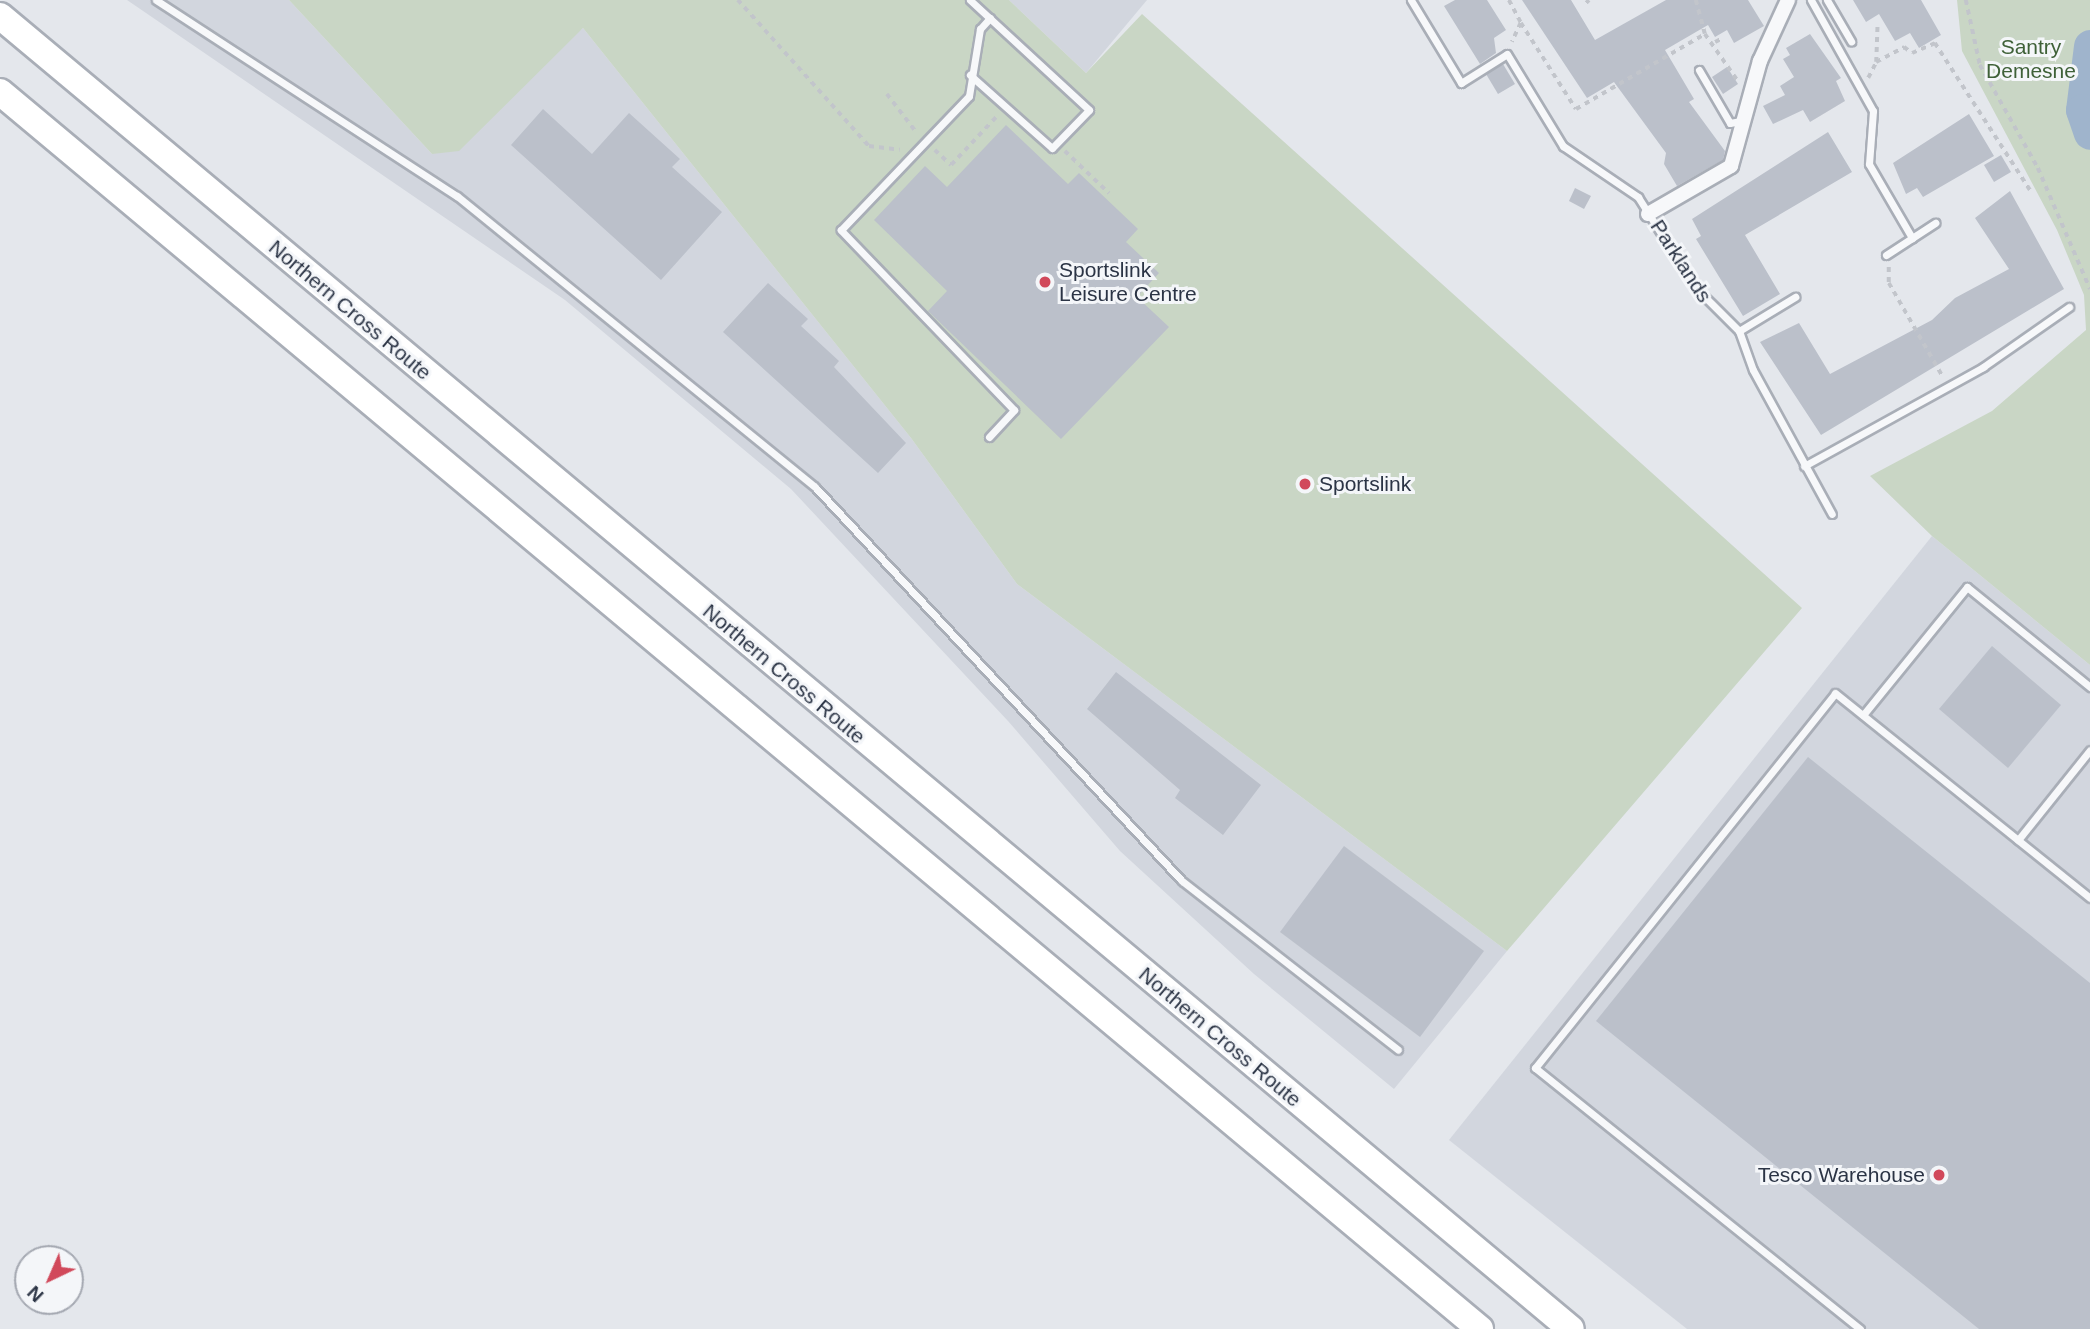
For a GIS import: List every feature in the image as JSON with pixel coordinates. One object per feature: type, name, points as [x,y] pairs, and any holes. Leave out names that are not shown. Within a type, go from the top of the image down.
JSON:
[{"type":"highway","name":"Northern Cross Route","points":[[0,16],[1571,1329]]},
{"type":"highway","points":[[0,92],[1480,1329]]},
{"type":"street","name":"Parklands","points":[[1648,214],[1731,166],[1752,103],[1760,61],[1788,0]]},
{"type":"lane","points":[[156,0],[457,196],[815,487],[1182,881],[1398,1050]]},
{"type":"lane","points":[[970,0],[1089,110],[1052,148],[970,75]]},
{"type":"lane","points":[[1411,0],[1461,83],[1507,54],[1563,145],[1625,183],[1648,214]]},
{"type":"lane","points":[[1811,0],[1873,111],[1869,164],[1912,238]]},
{"type":"lane","points":[[1826,0],[1851,41]]},
{"type":"lane","points":[[989,437],[1014,410],[841,230],[969,96],[970,75],[980,29],[990,18]]},
{"type":"lane","points":[[1699,70],[1730,122],[1747,120]]},
{"type":"lane","name":"Parklands","points":[[1648,214],[1695,287],[1739,331],[1804,466],[1832,514]]},
{"type":"lane","points":[[1886,255],[1935,223]]},
{"type":"lane","points":[[1739,331],[1795,297]]},
{"type":"lane","points":[[1804,466],[1949,387],[2068,307]]},
{"type":"lane","points":[[1863,715],[1967,587],[2090,687]]},
{"type":"lane","points":[[1860,1329],[1535,1068],[1835,693],[2090,898]]},
{"type":"lane","points":[[2018,840],[2090,750]]},
{"type":"path","points":[[738,0],[869,146],[899,151],[917,133]]},
{"type":"path","points":[[1510,0],[1521,23],[1576,109],[1705,34]]},
{"type":"path","points":[[1696,0],[1705,34],[1715,42],[1752,103]]},
{"type":"path","points":[[1966,0],[1980,65],[2038,167],[2090,289]]},
{"type":"path","points":[[1507,54],[1521,23]]},
{"type":"path","points":[[1860,92],[1876,62],[1877,24]]},
{"type":"path","points":[[1715,42],[1723,38]]},
{"type":"path","points":[[1876,62],[1904,47],[1912,53],[1935,43],[2030,190]]},
{"type":"path","points":[[1058,143],[1109,193]]},
{"type":"path","points":[[1886,255],[1889,283],[1949,387]]},
{"type":"shaded area","points":[[127,0],[289,0],[432,154],[583,28],[911,438],[1017,584],[1507,951],[1394,1089],[1254,974],[1120,851],[1008,721],[791,489],[565,300]]},
{"type":"shaded area","points":[[1009,0],[1147,0],[1086,73]]},
{"type":"shaded area","points":[[1932,536],[2090,665],[2090,1329],[1687,1329],[1449,1140]]},
{"type":"green space","name":"Sportslink","points":[[289,0],[1009,0],[1086,73],[1142,14],[1802,608],[1507,951],[1017,584],[911,438],[583,28],[459,151],[432,154]]},
{"type":"green space","name":"Santry Demesne","points":[[1957,0],[2090,0],[2090,665],[1932,536],[1870,476],[1992,411],[2086,330],[2084,295],[2057,230],[1962,51]]},
{"type":"building","points":[[1455,0],[1487,0],[1506,30],[1494,38],[1496,53],[1480,64],[1444,6]]},
{"type":"building","points":[[1522,0],[1571,0],[1595,40],[1666,0],[1748,0],[1764,26],[1734,43],[1727,30],[1715,37],[1708,25],[1665,50],[1694,99],[1689,102],[1725,151],[1723,160],[1677,186],[1664,164],[1666,153],[1614,82],[1587,98]]},
{"type":"building","points":[[1853,0],[1921,0],[1941,35],[1919,48],[1910,33],[1895,41],[1879,14],[1866,22]]},
{"type":"building","points":[[1810,34],[1841,78],[1836,81],[1845,101],[1810,122],[1803,110],[1773,124],[1763,106],[1785,95],[1780,86],[1794,77],[1783,59],[1790,55],[1786,48]]},
{"type":"building","points":[[1503,64],[1515,84],[1498,94],[1486,74]]},
{"type":"building","points":[[1727,67],[1738,84],[1723,94],[1712,77]]},
{"type":"building","points":[[543,109],[592,154],[629,113],[680,159],[672,167],[722,212],[661,280],[511,145]]},
{"type":"building","points":[[1969,114],[1994,156],[1923,197],[1917,188],[1906,194],[1893,163]]},
{"type":"building","name":"Sportslink Leisure Centre","points":[[1006,125],[1068,184],[1079,173],[1138,229],[1126,242],[1159,273],[1137,297],[1169,327],[1061,439],[928,311],[947,291],[874,220],[925,166],[947,187]]},
{"type":"building","points":[[1828,132],[1852,172],[1745,235],[1780,294],[1743,316],[1696,239],[1701,236],[1692,219]]},
{"type":"building","points":[[2001,155],[2011,172],[1994,182],[1984,165]]},
{"type":"building","points":[[1575,188],[1591,196],[1584,209],[1569,201]]},
{"type":"building","points":[[2010,191],[2064,289],[1821,435],[1760,342],[1799,323],[1830,374],[1932,320],[1955,298],[2009,269],[1975,218]]},
{"type":"building","points":[[768,283],[808,319],[801,326],[839,361],[834,367],[906,443],[878,473],[723,332]]},
{"type":"building","points":[[1992,646],[2061,705],[2008,768],[1939,709]]},
{"type":"building","points":[[1116,672],[1261,785],[1223,835],[1175,798],[1180,790],[1087,709]]},
{"type":"building","name":"Tesco Warehouse","points":[[1808,757],[2090,983],[2090,1329],[1979,1329],[1596,1021]]},
{"type":"building","points":[[1344,846],[1484,951],[1420,1037],[1280,932]]},
{"type":"waterway","points":[[2090,46],[2082,110],[2090,133]]},
{"type":"place","name":"Sportslink Leisure Centre","points":[[1045,282]]},
{"type":"place","name":"Sportslink","points":[[1305,484]]},
{"type":"place","name":"Tesco Warehouse","points":[[1939,1175]]}]
